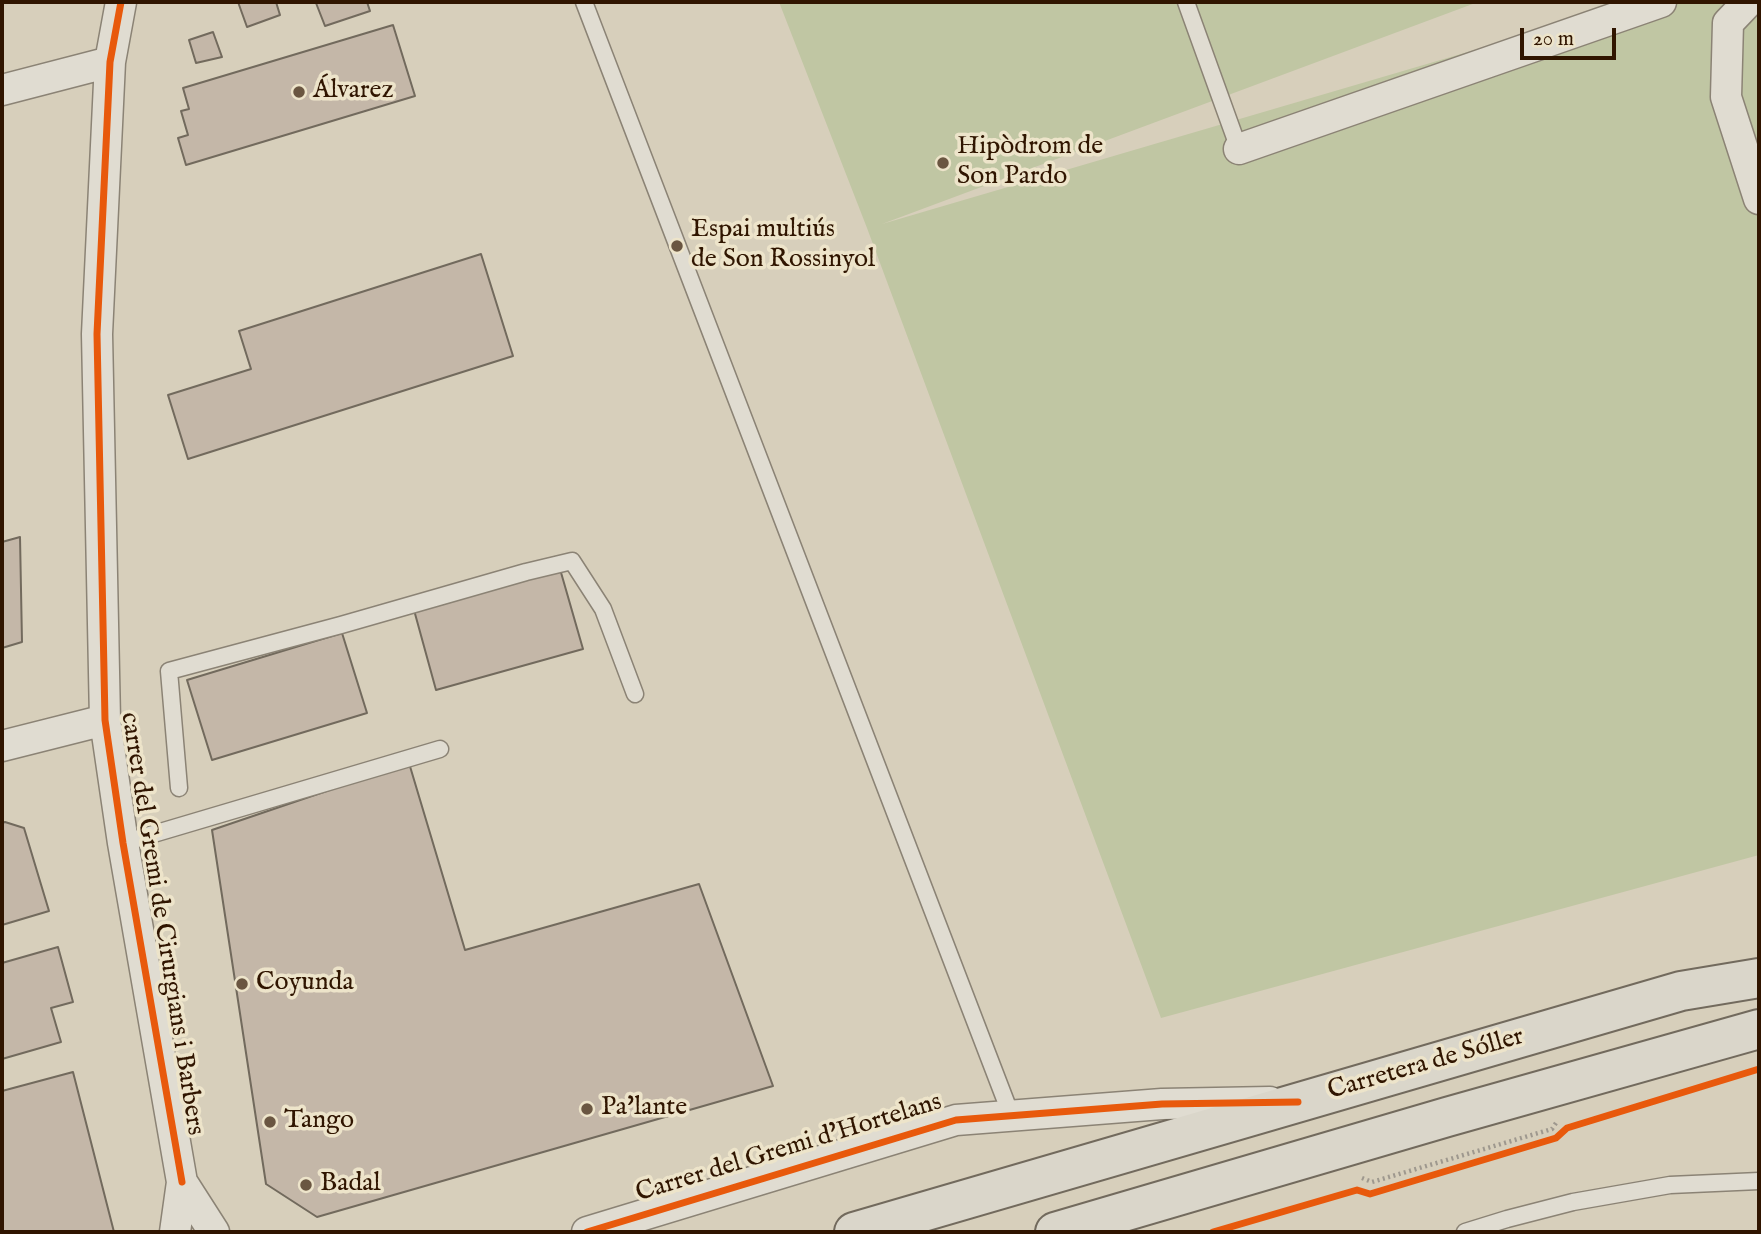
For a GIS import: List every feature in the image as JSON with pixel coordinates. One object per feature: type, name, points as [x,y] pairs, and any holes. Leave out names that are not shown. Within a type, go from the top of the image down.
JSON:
[{"type":"main road","points":[[1681,991],[1759,961]]},
{"type":"main road","name":"Carretera de Sóller","points":[[854,1232],[1681,991],[1759,978]]},
{"type":"main road","points":[[1055,1232],[1759,1029]]},
{"type":"street","name":"carrer del Gremi de Cirurgians i Barbers","points":[[121,2],[110,62],[97,334],[105,720],[123,842],[182,1182]]},
{"type":"street","points":[[1239,149],[1661,2]]},
{"type":"street","points":[[1748,2],[1728,23],[1726,97],[1759,199]]},
{"type":"street","points":[[2,90],[110,62]]},
{"type":"street","points":[[2,746],[105,720]]},
{"type":"street","name":"Carrer del Gremi d'Hortelans","points":[[587,1232],[956,1120],[1161,1104],[1298,1102]]},
{"type":"street","points":[[175,1232],[182,1182]]},
{"type":"street","points":[[182,1182],[214,1232]]},
{"type":"lane","points":[[584,2],[1011,1115]]},
{"type":"lane","points":[[1186,2],[1239,149]]},
{"type":"lane","points":[[179,788],[169,671],[572,561],[603,609],[635,694]]},
{"type":"lane","points":[[123,842],[440,749]]},
{"type":"lane","points":[[1465,1232],[1573,1202],[1670,1185],[1759,1181]]},
{"type":"green space","points":[[779,2],[1478,2],[882,224],[1638,2],[1759,2],[1759,855],[1161,1018],[867,228]]},
{"type":"building","points":[[238,2],[276,2],[280,15],[247,27]]},
{"type":"building","points":[[367,2],[370,11],[325,26],[316,3]]},
{"type":"building","name":"Álvarez","points":[[393,25],[415,96],[186,165],[178,138],[188,135],[181,111],[189,109],[183,88]]},
{"type":"building","points":[[213,32],[222,57],[196,63],[189,40]]},
{"type":"building","points":[[481,254],[513,356],[188,459],[168,395],[251,369],[239,331]]},
{"type":"building","points":[[20,537],[22,642],[2,648],[2,542]]},
{"type":"building","points":[[560,569],[583,649],[436,690],[414,610]]},
{"type":"building","points":[[342,633],[367,713],[212,760],[187,680]]},
{"type":"building","points":[[409,763],[465,950],[699,884],[773,1086],[317,1217],[266,1184],[212,830]]},
{"type":"building","points":[[2,823],[24,828],[49,911],[2,925]]},
{"type":"building","points":[[58,947],[73,1002],[51,1008],[61,1042],[2,1059],[2,963]]},
{"type":"building","points":[[73,1072],[114,1232],[2,1232],[2,1091]]},
{"type":"cycle path","points":[[121,2],[110,62],[97,334],[105,720],[123,843],[182,1182]]},
{"type":"cycle path","points":[[1213,1232],[1357,1190],[1370,1194],[1556,1138],[1567,1128],[1759,1069]]},
{"type":"cycle path","points":[[587,1232],[956,1120],[1162,1104],[1298,1102]]},
{"type":"place","name":"Álvarez","points":[[299,92]]},
{"type":"place","name":"Hipòdrom de Son Pardo","points":[[943,163]]},
{"type":"place","name":"Espai multiús de Son Rossinyol","points":[[677,246]]},
{"type":"place","name":"Coyunda","points":[[242,984]]},
{"type":"place","name":"Pa'lante","points":[[587,1109]]},
{"type":"place","name":"Tango","points":[[270,1122]]},
{"type":"place","name":"Badal","points":[[306,1185]]}]
